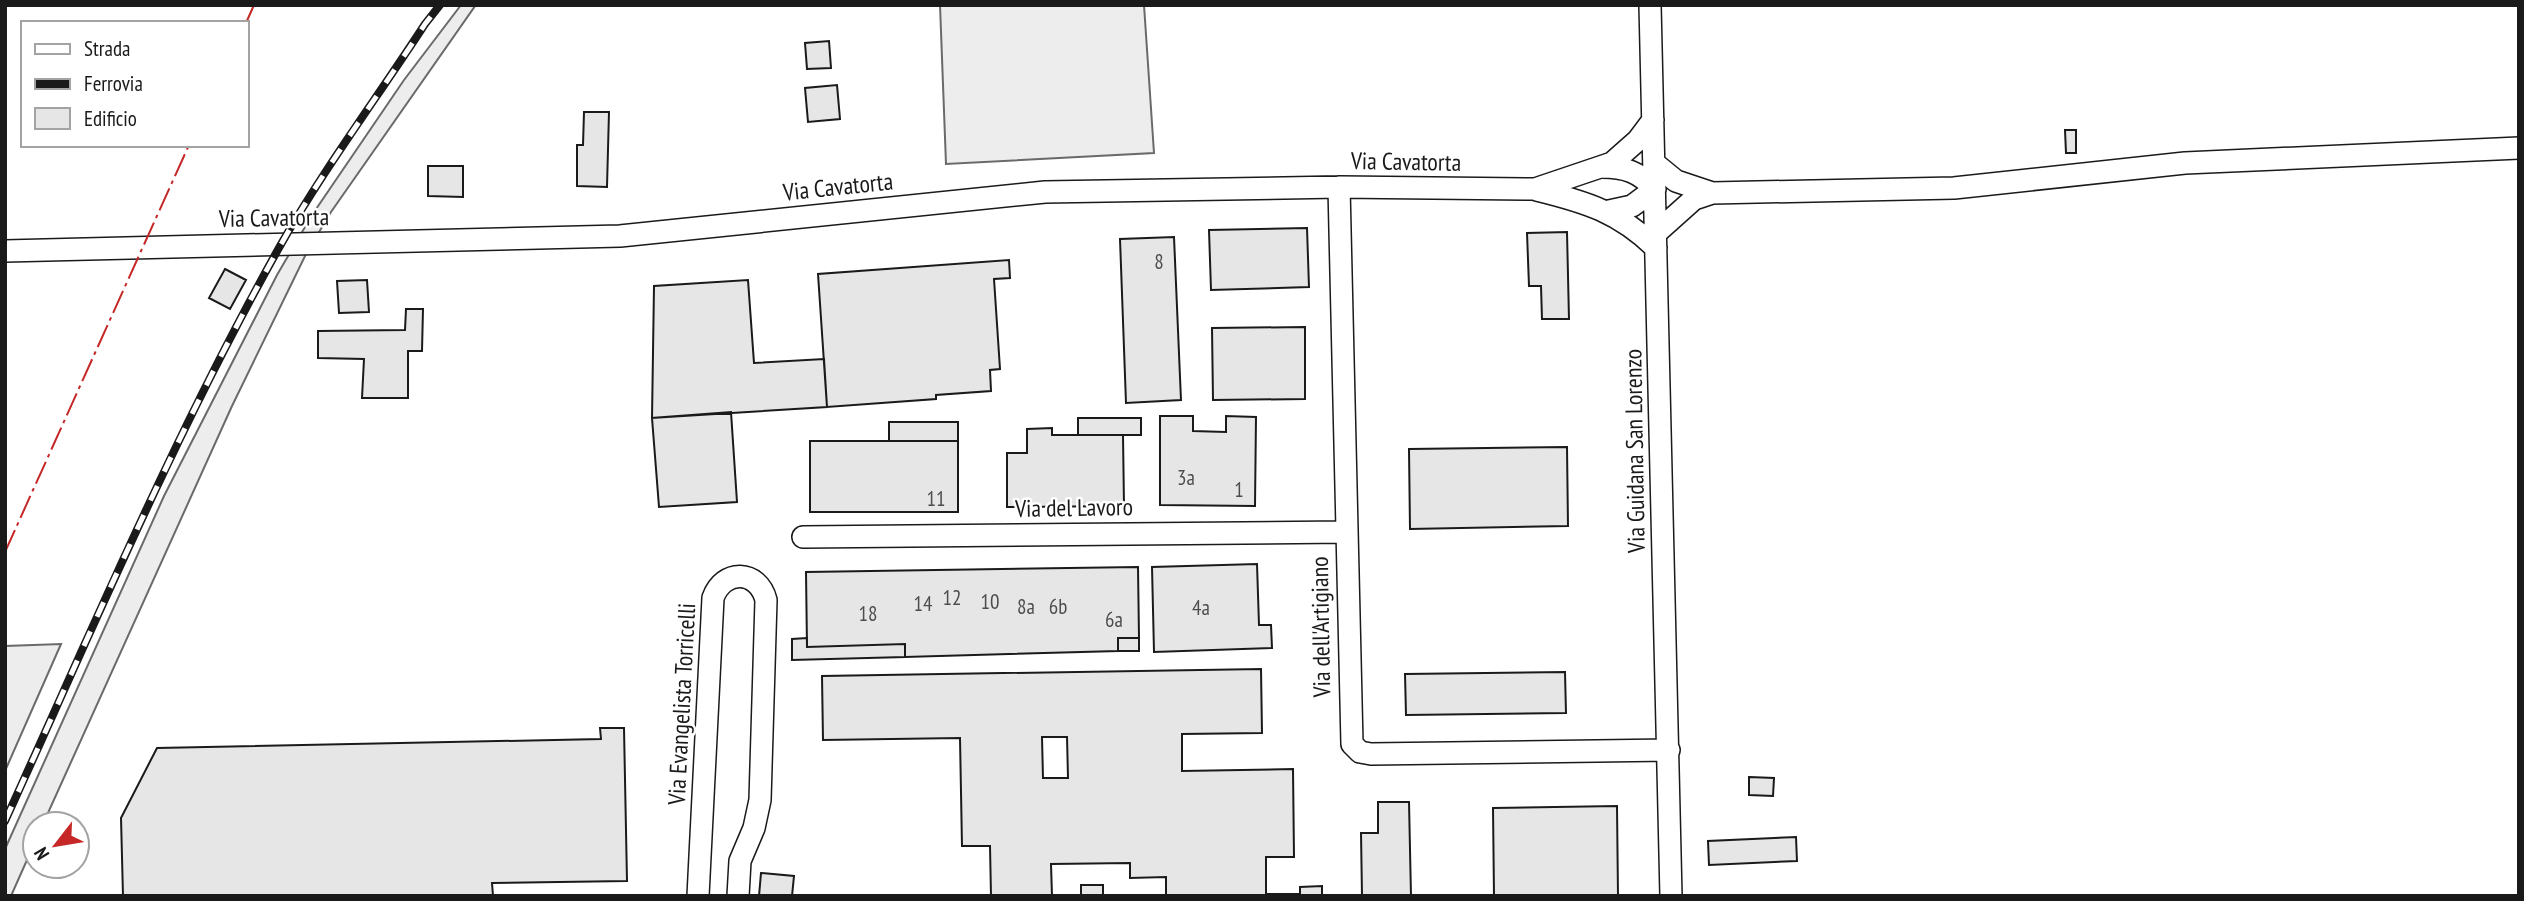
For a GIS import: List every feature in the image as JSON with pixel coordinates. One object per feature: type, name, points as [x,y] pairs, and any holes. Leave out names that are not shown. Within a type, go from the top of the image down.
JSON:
[{"type":"street","name":"Via Guidana San Lorenzo","points":[[1650,5],[1671,896]]},
{"type":"street","name":"Via Cavatorta","points":[[5,251],[620,236],[1045,192],[1339,187],[1535,189],[1602,167],[1638,140],[1653,120]]},
{"type":"street","points":[[1654,163],[1676,181],[1712,192],[1954,188],[2185,163],[2519,148]]},
{"type":"street","points":[[1602,167],[1631,170],[1643,176],[1655,189],[1632,206],[1609,211]]},
{"type":"street","name":"Via dell'Artigiano","points":[[1339,187],[1349,739],[1360,752],[1669,750]]},
{"type":"street","points":[[1535,189],[1609,211],[1656,240],[1694,199],[1712,192]]},
{"type":"street","name":"Via del Lavoro","points":[[803,537],[1346,532]]},
{"type":"street","name":"Via Evangelista Torricelli","points":[[698,896],[713,598],[721,583],[736,576],[752,579],[764,592],[766,600],[760,800],[754,828],[740,861],[737,896]]},
{"type":"shaded area","points":[[461,5],[475,6],[331,212],[306,254],[232,406],[49,810],[23,810],[164,496],[277,275],[312,215],[404,80]]},
{"type":"shaded area","points":[[940,5],[1144,5],[1154,153],[946,164]]},
{"type":"shaded area","points":[[61,644],[5,771],[5,646]]},
{"type":"shaded area","points":[[21,813],[21,874],[11,896],[5,896],[5,849]]},
{"type":"building","points":[[829,41],[831,68],[807,69],[805,43]]},
{"type":"building","points":[[837,85],[840,119],[808,122],[805,88]]},
{"type":"building","points":[[584,112],[609,112],[607,187],[577,186],[577,145],[583,145]]},
{"type":"building","points":[[2065,130],[2076,130],[2076,153],[2066,153]]},
{"type":"building","points":[[428,166],[463,166],[463,197],[428,196]]},
{"type":"building","points":[[1307,228],[1309,287],[1211,290],[1209,230]]},
{"type":"building","points":[[1567,232],[1569,319],[1542,319],[1541,286],[1529,286],[1527,233]]},
{"type":"building","points":[[1174,237],[1181,400],[1126,403],[1120,239]]},
{"type":"building","points":[[1009,260],[1010,278],[994,279],[1000,369],[990,370],[991,391],[936,395],[936,399],[827,407],[818,274]]},
{"type":"building","points":[[225,269],[246,280],[230,309],[209,298]]},
{"type":"building","points":[[367,280],[369,312],[339,313],[337,281]]},
{"type":"building","points":[[748,280],[754,363],[824,359],[827,407],[652,418],[654,286]]},
{"type":"building","points":[[406,309],[423,309],[422,351],[408,351],[408,398],[362,398],[364,359],[318,358],[318,331],[405,330]]},
{"type":"building","points":[[1305,327],[1305,399],[1213,400],[1212,328]]},
{"type":"building","points":[[731,412],[737,502],[659,507],[652,418]]},
{"type":"building","points":[[1160,416],[1193,416],[1193,431],[1226,432],[1226,416],[1256,417],[1255,506],[1160,505]]},
{"type":"building","points":[[1078,418],[1141,418],[1141,435],[1078,435]]},
{"type":"building","points":[[889,422],[958,422],[958,441],[889,441]]},
{"type":"building","points":[[1052,428],[1052,435],[1123,435],[1124,506],[1007,507],[1007,453],[1027,453],[1027,429]]},
{"type":"building","points":[[810,441],[958,441],[958,512],[810,512]]},
{"type":"building","points":[[1567,447],[1568,526],[1410,529],[1409,449]]},
{"type":"building","points":[[1257,564],[1259,625],[1271,625],[1272,648],[1154,652],[1152,567]]},
{"type":"building","points":[[1138,567],[1139,638],[1118,638],[1118,651],[905,657],[905,644],[807,647],[806,572]]},
{"type":"building","points":[[807,638],[807,647],[905,644],[905,657],[792,660],[792,639]]},
{"type":"building","points":[[1118,638],[1139,638],[1139,651],[1118,651]]},
{"type":"building","points":[[1261,669],[1262,733],[1182,734],[1182,771],[1293,769],[1294,857],[1266,857],[1266,894],[1300,894],[1300,887],[1322,886],[1322,896],[1166,896],[1166,877],[1130,878],[1130,863],[1051,864],[1052,896],[991,896],[990,846],[962,846],[960,738],[823,740],[822,676]],"holes":[[[1042,737],[1067,737],[1068,778],[1043,778]]]},
{"type":"building","points":[[1565,672],[1566,713],[1406,715],[1405,674]]},
{"type":"building","points":[[600,728],[624,728],[627,881],[492,883],[493,896],[123,896],[121,818],[157,748],[601,739]]},
{"type":"building","points":[[1749,777],[1774,778],[1773,796],[1749,795]]},
{"type":"building","points":[[1378,802],[1409,802],[1411,896],[1362,896],[1361,833],[1378,833]]},
{"type":"building","points":[[1617,806],[1618,896],[1494,896],[1493,808]]},
{"type":"building","points":[[1796,837],[1797,861],[1709,865],[1708,841]]},
{"type":"building","points":[[761,873],[794,876],[792,896],[759,896]]},
{"type":"building","points":[[1081,885],[1103,885],[1103,896],[1081,896]]},
{"type":"railway","points":[[5,821],[136,530],[242,316],[314,190],[440,5]]},
{"type":"power","points":[[247,21],[254,5]]},
{"type":"power","points":[[5,552],[188,147]]}]
